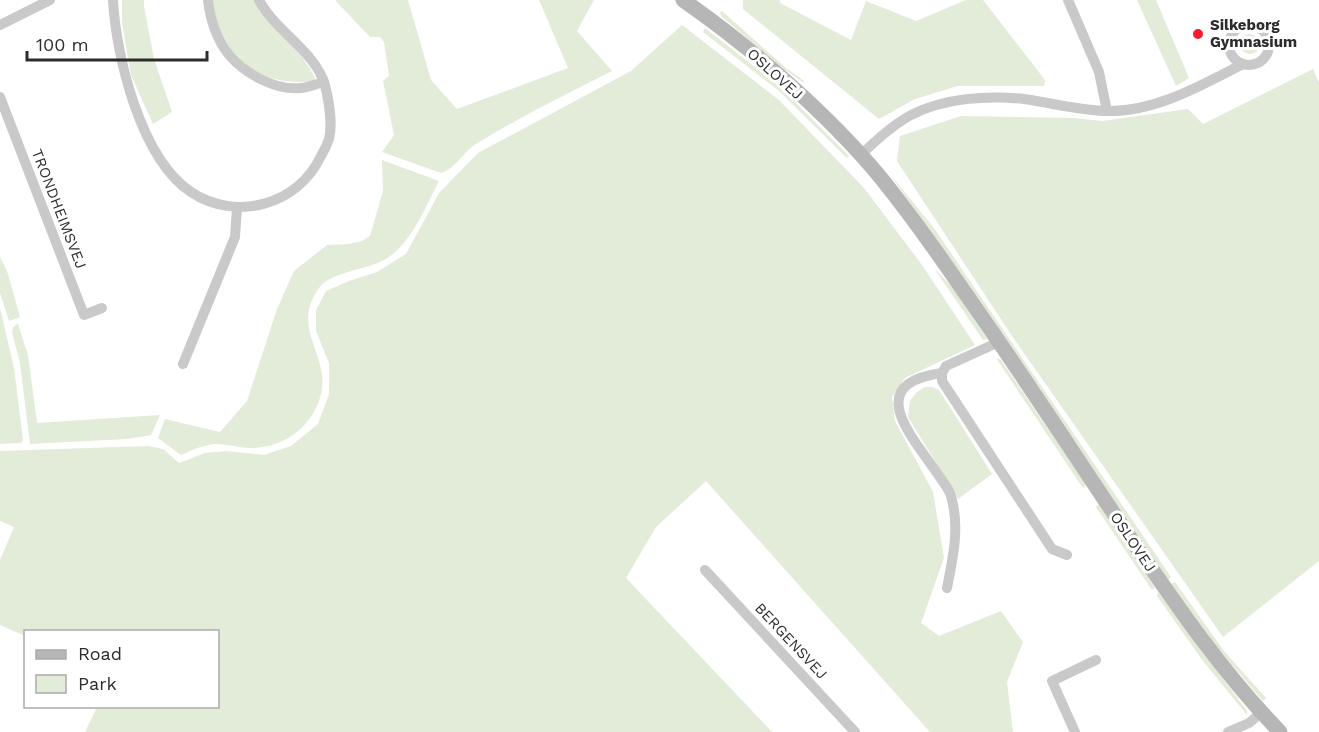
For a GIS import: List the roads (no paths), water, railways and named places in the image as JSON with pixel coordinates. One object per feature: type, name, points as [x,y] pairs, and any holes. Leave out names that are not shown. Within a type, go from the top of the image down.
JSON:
[{"type":"street","points":[[0,25],[50,0]]},
{"type":"street","points":[[113,0],[120,61],[133,104],[156,153],[172,175],[190,192],[209,202],[237,208],[261,206],[280,199],[303,183],[317,166],[329,140],[329,106],[324,82],[310,60],[265,11],[259,0]]},
{"type":"street","points":[[208,0],[214,29],[230,56],[253,75],[275,85],[299,88],[324,82]]},
{"type":"street","points":[[1068,0],[1099,72],[1107,111]]},
{"type":"street","name":"OSLOVEJ","points":[[691,2],[776,73],[861,155],[924,234],[1183,615],[1261,713],[1280,732]]},
{"type":"street","points":[[861,155],[890,129],[912,115],[964,99],[994,97],[1024,99],[1077,109],[1107,111],[1147,105],[1175,97],[1243,64]]},
{"type":"street","name":"TRONDHEIMSVEJ","points":[[0,97],[84,315],[102,308]]},
{"type":"street","points":[[183,364],[236,237],[237,208]]},
{"type":"street","points":[[999,342],[946,366],[942,373],[942,381],[1052,549],[1067,555]]},
{"type":"street","points":[[942,373],[911,380],[903,388],[898,398],[902,420],[951,494],[956,537],[947,588]]},
{"type":"street","name":"BERGENSVEJ","points":[[705,570],[855,732]]},
{"type":"street","points":[[1075,732],[1052,681],[1096,660]]},
{"type":"street","points":[[1228,732],[1249,723],[1261,713]]},
{"type":"place","name":"Silkeborg Gymnasium","points":[[1198,34]]}]
